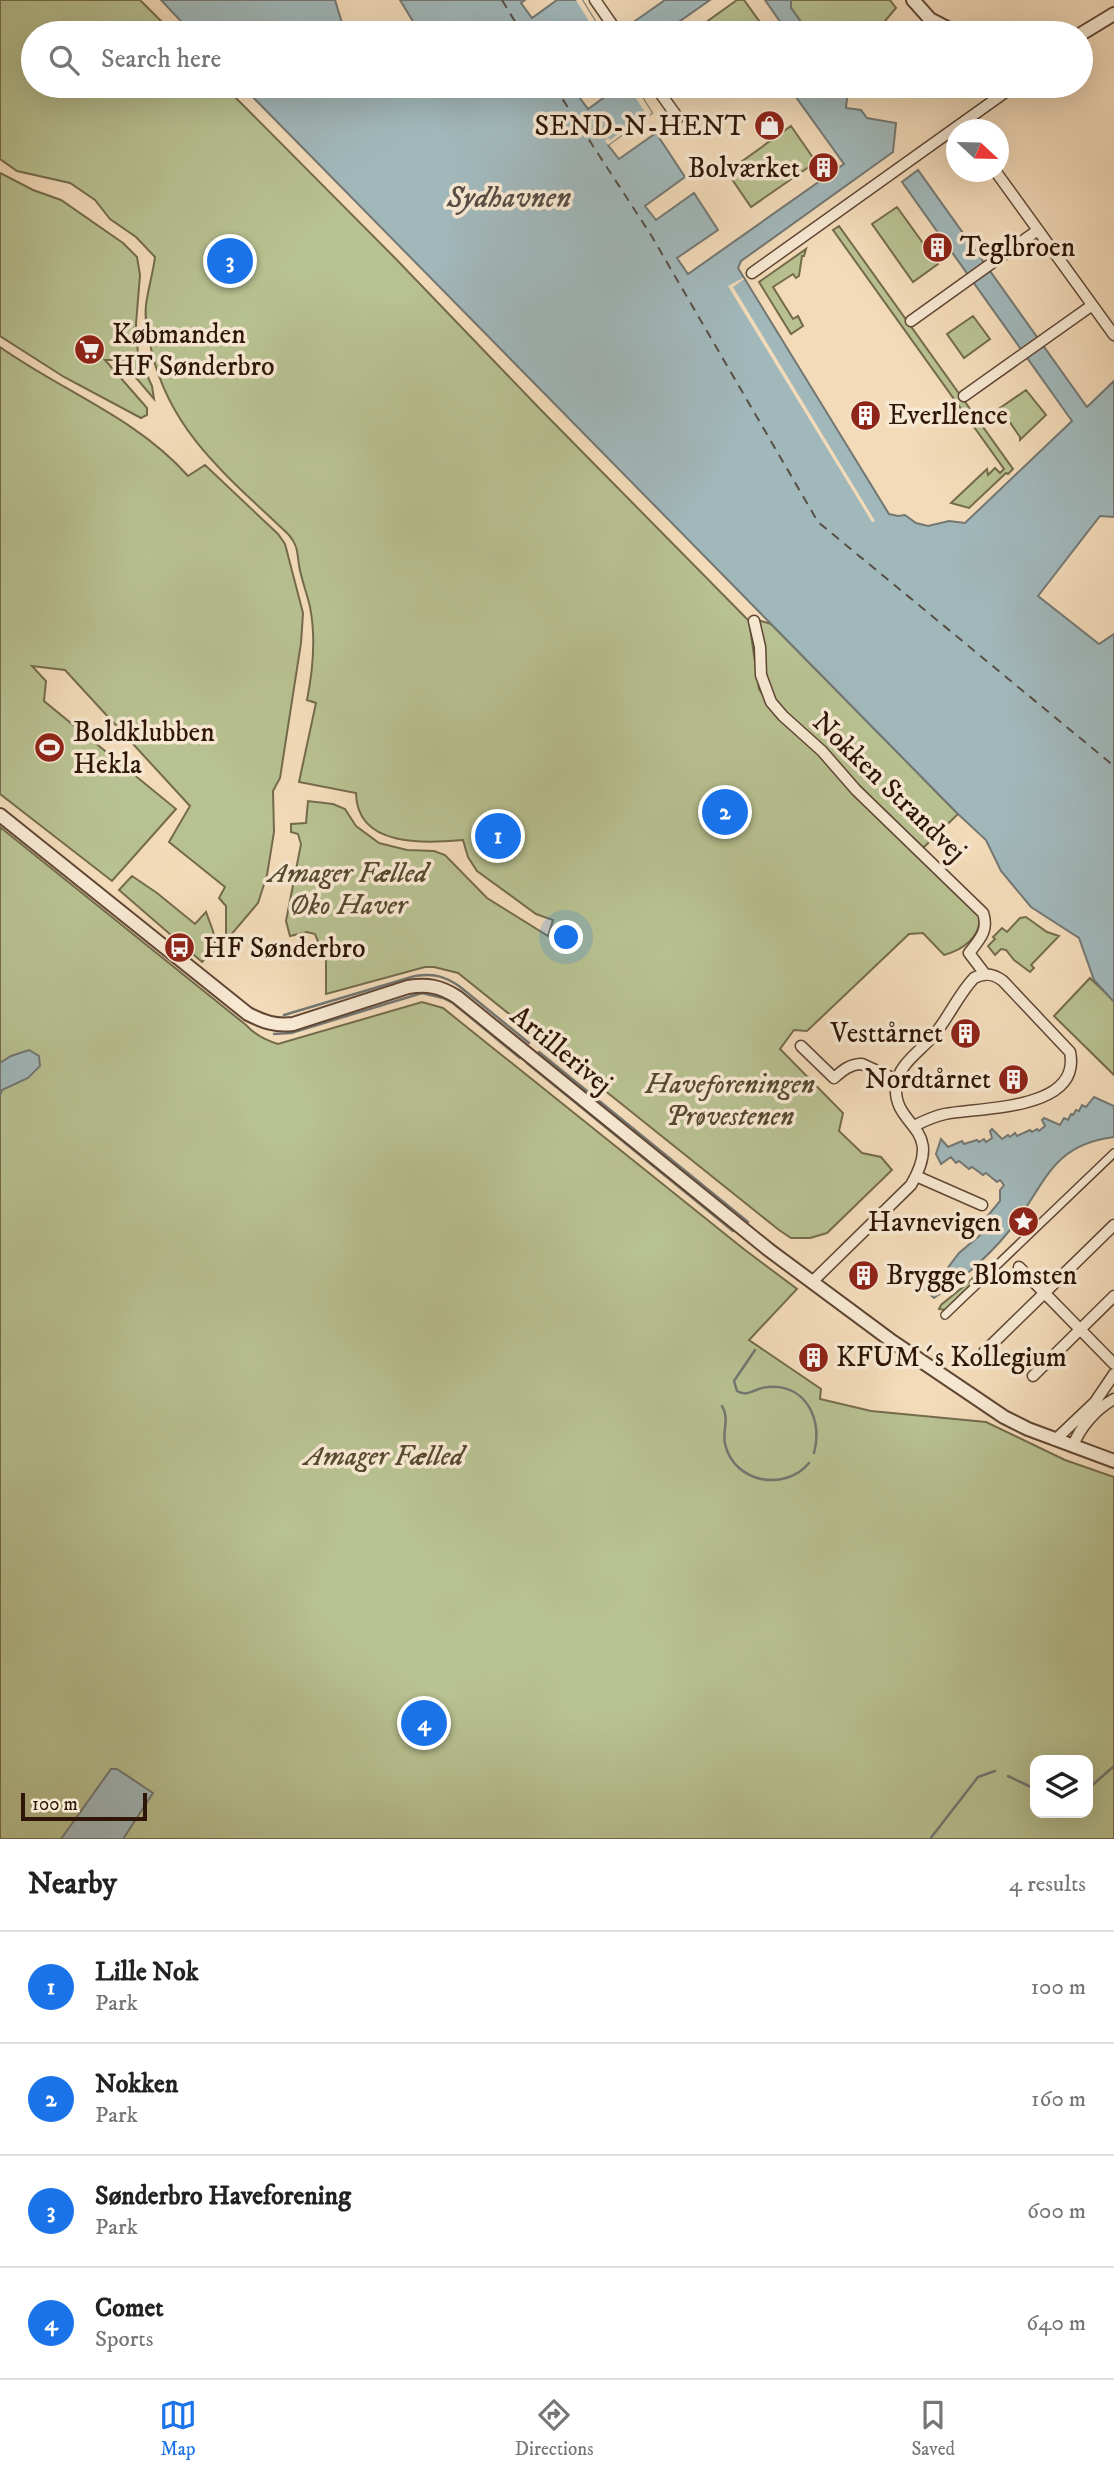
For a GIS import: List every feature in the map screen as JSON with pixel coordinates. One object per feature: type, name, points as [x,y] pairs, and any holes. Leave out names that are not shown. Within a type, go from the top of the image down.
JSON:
[{"type":"street","points":[[595,0],[609,21]]},
{"type":"street","points":[[913,0],[934,21]]},
{"type":"street","points":[[1093,27],[1114,14]]},
{"type":"street","points":[[664,98],[678,118]]},
{"type":"street","points":[[975,119],[1000,98]]},
{"type":"street","points":[[752,273],[946,140]]},
{"type":"street","points":[[1003,182],[1114,335]]},
{"type":"street","points":[[911,321],[1038,230]]},
{"type":"street","points":[[964,396],[1091,306]]},
{"type":"street","name":"Nokken Strandvej","points":[[754,621],[760,646],[761,675],[771,702],[822,751],[856,790],[983,913],[987,926],[969,953],[985,974]]},
{"type":"street","name":"Artillerivej","points":[[0,816],[248,1014],[261,1021],[281,1025],[293,1024],[408,987],[422,985],[445,989],[769,1250],[893,1342],[982,1403],[1028,1429],[1114,1461]]},
{"type":"street","points":[[813,1281],[911,1185],[916,1176],[923,1146],[915,1126],[899,1105],[896,1096],[897,1080],[902,1068],[934,1035],[971,982],[979,975],[998,977],[1070,1052],[1070,1073],[1061,1086],[1032,1101],[1003,1108],[944,1114],[915,1126]]},
{"type":"street","points":[[801,1046],[834,1078],[845,1068],[862,1064],[897,1080]]},
{"type":"street","points":[[945,1315],[1114,1153]]},
{"type":"street","points":[[916,1176],[982,1205]]},
{"type":"street","points":[[984,1352],[1114,1225]]},
{"type":"street","points":[[1007,1255],[1114,1364]]},
{"type":"street","points":[[1033,1376],[1114,1296]]},
{"type":"street","points":[[1055,1440],[1095,1402],[1114,1374]]},
{"type":"street","points":[[1073,1446],[1078,1433],[1104,1404],[1114,1399]]},
{"type":"green space","points":[[0,0],[140,0],[161,21],[21,21],[21,98],[236,98],[749,621],[759,689],[774,712],[979,916],[977,930],[969,942],[944,955],[923,933],[909,934],[807,1031],[794,1030],[780,1049],[843,1113],[839,1131],[862,1153],[881,1157],[892,1170],[827,1233],[810,1238],[791,1238],[779,1230],[458,973],[425,967],[326,994],[326,961],[315,934],[307,932],[290,936],[286,921],[301,844],[298,834],[291,832],[291,824],[306,823],[308,801],[333,804],[345,809],[356,826],[379,843],[445,855],[487,898],[548,936],[553,920],[536,914],[477,871],[468,857],[463,840],[413,841],[380,833],[368,824],[359,811],[356,793],[299,782],[316,703],[307,700],[313,630],[296,546],[289,535],[206,454],[174,408],[161,382],[146,323],[146,305],[155,257],[136,237],[110,219],[95,200],[70,183],[17,171],[0,159]]},
{"type":"green space","points":[[737,0],[744,0],[759,21],[708,21]]},
{"type":"green space","points":[[791,0],[890,0],[896,8],[885,21],[800,21],[791,8]]},
{"type":"green space","points":[[791,126],[816,162],[751,207],[727,172]]},
{"type":"green space","points":[[0,173],[33,190],[61,200],[123,243],[137,257],[140,275],[136,324],[138,355],[152,386],[154,399],[121,360],[105,360],[147,408],[147,415],[141,418],[64,377],[0,336]]},
{"type":"green space","points":[[897,207],[938,264],[913,282],[872,224]]},
{"type":"green space","points":[[839,226],[1013,469],[969,508],[951,503],[987,469],[988,475],[995,468],[1000,473],[1004,469],[833,230]]},
{"type":"green space","points":[[806,249],[802,256],[799,276],[796,278],[793,274],[773,287],[793,319],[798,316],[803,326],[791,334],[759,282]]},
{"type":"green space","points":[[973,316],[990,339],[964,358],[947,334]]},
{"type":"green space","points":[[0,347],[122,421],[168,456],[188,476],[205,465],[278,534],[285,544],[303,613],[301,643],[280,778],[273,791],[274,832],[267,875],[258,903],[226,938],[226,906],[219,898],[225,887],[169,842],[190,806],[65,670],[32,666],[46,681],[44,701],[176,809],[112,881],[0,794]]},
{"type":"green space","points":[[1026,390],[1046,415],[1020,440],[1000,408]]},
{"type":"green space","points":[[758,620],[771,624],[958,814],[923,848],[791,719],[775,700],[766,679]]},
{"type":"green space","name":"Amager Fælled","points":[[0,827],[253,1032],[269,1041],[278,1044],[422,1002],[443,1008],[797,1289],[749,1340],[821,1389],[820,1399],[871,1411],[986,1422],[1065,1460],[1114,1477],[1114,1839],[0,1839]]},
{"type":"green space","points":[[132,876],[195,924],[206,912],[216,949],[202,962],[119,890]]},
{"type":"green space","points":[[1026,917],[1047,932],[1059,936],[1031,965],[1034,968],[1030,972],[1006,950],[1001,949],[995,955],[988,946],[1002,928],[1007,932],[1020,918]]},
{"type":"green space","points":[[1090,978],[1114,1001],[1114,1075],[1054,1016]]},
{"type":"green space","points":[[986,1264],[990,1266],[945,1310],[939,1309],[941,1305]]},
{"type":"water","points":[[161,0],[335,0],[341,21],[181,21]]},
{"type":"water","points":[[400,0],[525,0],[521,3],[532,18],[557,0],[582,0],[595,21],[413,21]]},
{"type":"water","points":[[665,0],[710,0],[680,21],[635,21]]},
{"type":"water","points":[[765,0],[791,0],[791,8],[800,21],[780,21]]},
{"type":"water","name":"Sydhavnen","points":[[254,98],[580,98],[588,109],[603,98],[643,98],[652,113],[608,145],[619,159],[656,133],[685,177],[645,206],[656,220],[694,193],[718,230],[677,258],[688,274],[844,164],[797,98],[847,98],[846,108],[861,110],[867,118],[896,123],[893,152],[741,261],[738,268],[889,514],[905,515],[916,523],[928,526],[949,521],[965,523],[1072,421],[902,182],[918,170],[1087,407],[1114,381],[1114,517],[1100,516],[1038,596],[1099,644],[1114,634],[1114,1002],[1094,980],[1079,938],[1031,907],[1001,871],[986,840]]},
{"type":"water","points":[[29,1050],[39,1056],[40,1066],[28,1078],[2,1090],[0,1096],[0,1063]]},
{"type":"water","name":"Havnevigen","points":[[1094,1097],[1114,1106],[1114,1137],[1075,1149],[1062,1159],[1051,1170],[1002,1240],[975,1267],[934,1298],[924,1289],[937,1282],[959,1253],[985,1231],[986,1218],[1000,1201],[1000,1190],[1004,1185],[986,1173],[983,1175],[972,1167],[969,1169],[959,1161],[956,1163],[951,1157],[941,1164],[936,1154],[941,1139],[948,1147],[962,1141],[964,1144],[984,1139],[986,1142],[992,1138],[992,1129],[1002,1139],[1015,1133],[1017,1136],[1030,1130],[1039,1131],[1045,1126],[1042,1120],[1044,1118],[1060,1125],[1064,1118],[1068,1120],[1071,1114],[1079,1111],[1082,1105],[1086,1107]]},
{"type":"water","points":[[111,1769],[117,1769],[153,1793],[123,1839],[61,1839]]},
{"type":"pier","points":[[576,0],[582,0],[595,21],[589,21]]},
{"type":"pier","points":[[636,98],[643,98],[652,113],[608,145],[605,141],[608,138],[610,140],[646,114]]},
{"type":"pier","points":[[743,278],[733,287],[875,521],[872,522],[728,286]]},
{"type":"waterway","points":[[284,1015],[415,976],[433,975],[459,986],[529,1043]]},
{"type":"waterway","points":[[274,1034],[291,1033],[422,993],[453,1003],[520,1058]]},
{"type":"waterway","points":[[539,1052],[748,1222]]},
{"type":"waterway","points":[[527,1063],[733,1231]]},
{"type":"waterway","points":[[755,1350],[734,1381],[737,1391],[748,1393],[764,1387],[782,1388],[802,1398],[814,1417],[814,1453]]},
{"type":"waterway","points":[[722,1406],[725,1416],[725,1444],[730,1457],[749,1475],[761,1479],[787,1478],[809,1463]]},
{"type":"waterway","points":[[1093,1785],[1114,1766]]},
{"type":"waterway","points":[[930,1839],[978,1777],[995,1771]]},
{"type":"waterway","points":[[1008,1776],[1030,1787]]},
{"type":"ferry route","points":[[502,0],[515,21]]},
{"type":"ferry route","points":[[562,98],[651,235],[818,522],[1114,766]]},
{"type":"place","name":"SEND-N-HENT","points":[[769,126]]},
{"type":"place","name":"Bolværket","points":[[823,168]]},
{"type":"place","name":"Teglbroen","points":[[937,247]]},
{"type":"place","name":"Sønderbro Haveforening","points":[[230,261]]},
{"type":"place","name":"Købmanden HF Sønderbro","points":[[89,350]]},
{"type":"place","name":"Everllence","points":[[865,415]]},
{"type":"place","name":"Boldklubben Hekla","points":[[50,748]]},
{"type":"place","name":"Nokken","points":[[725,812]]},
{"type":"place","name":"Lille Nok","points":[[498,836]]},
{"type":"place","name":"HF Sønderbro","points":[[180,948]]},
{"type":"place","name":"Vesttårnet","points":[[966,1033]]},
{"type":"place","name":"Nordtårnet","points":[[1014,1079]]},
{"type":"place","name":"Havnevigen","points":[[1024,1222]]},
{"type":"place","name":"Brygge Blomsten","points":[[863,1275]]},
{"type":"place","name":"KFUM´s Kollegium","points":[[813,1357]]},
{"type":"place","name":"Comet","points":[[424,1723]]},
{"type":"park label","name":"Amager Fælled Øko Haver","points":[[348,889]]},
{"type":"park label","name":"Haveforeningen Prøvestenen","points":[[730,1100]]}]
